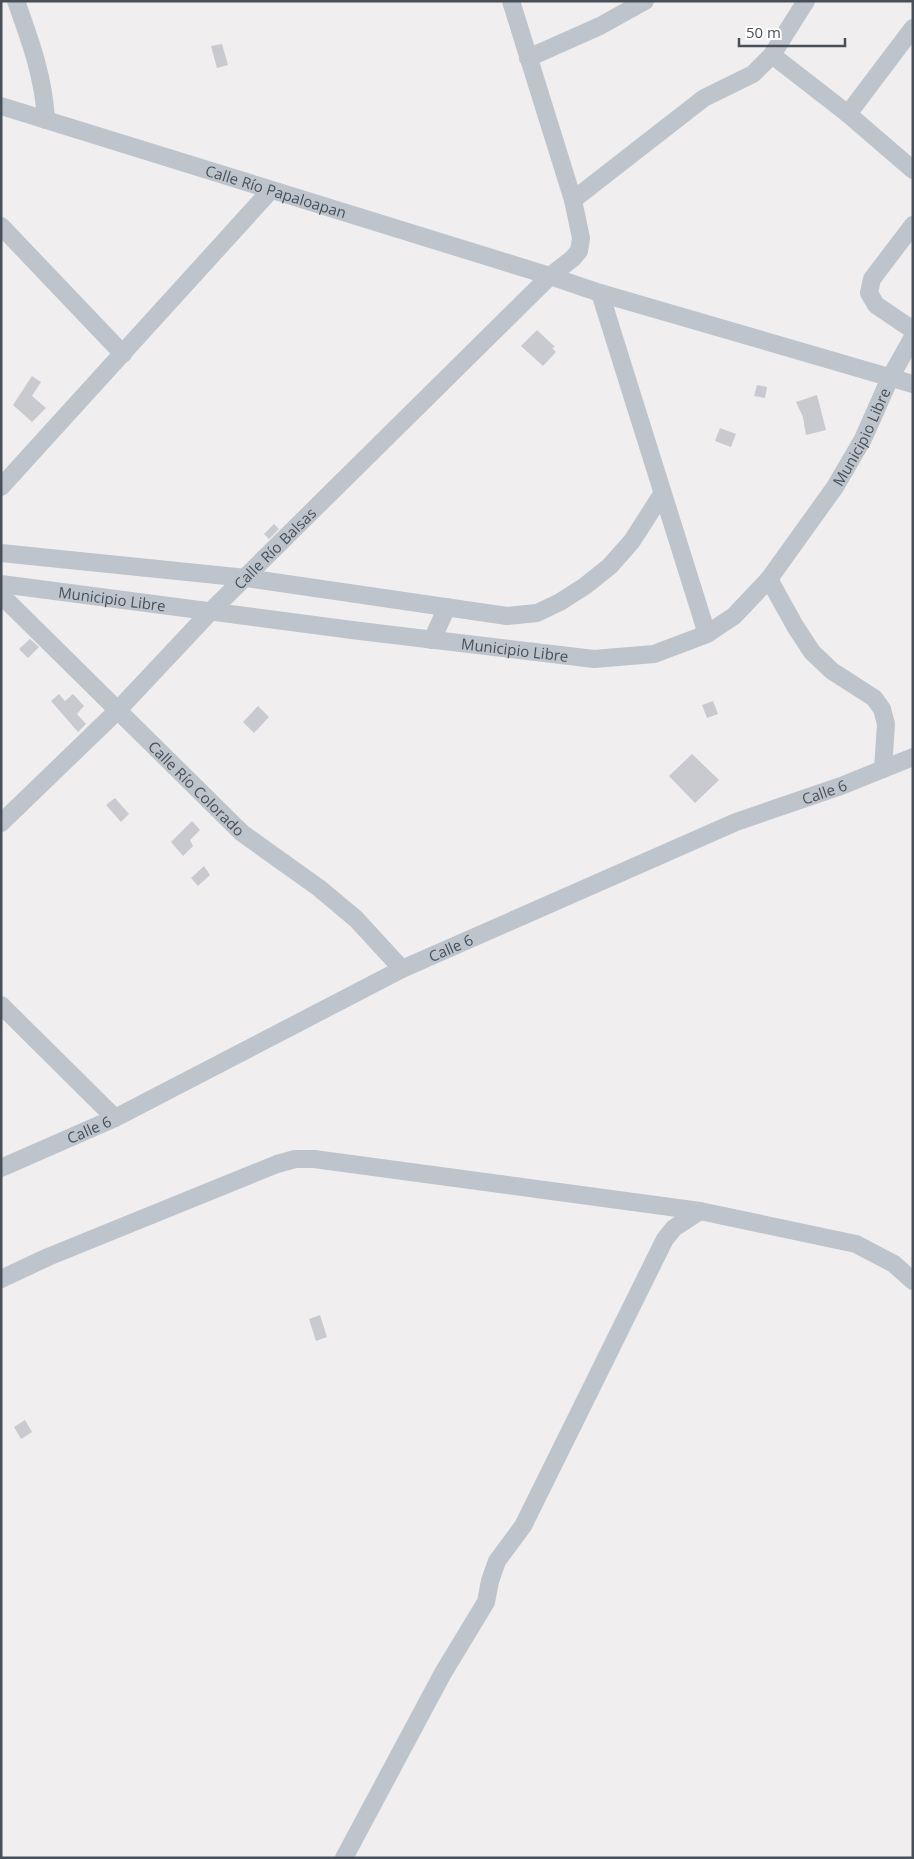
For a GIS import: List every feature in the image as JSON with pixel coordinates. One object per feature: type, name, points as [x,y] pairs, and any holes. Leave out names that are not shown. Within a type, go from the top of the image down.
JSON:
[{"type":"street","points":[[16,1],[35,56],[45,100],[46,120]]},
{"type":"street","points":[[511,1],[573,200],[704,98],[721,88],[753,74],[772,55],[806,1]]},
{"type":"street","points":[[528,58],[600,26],[645,1]]},
{"type":"street","points":[[848,114],[913,28]]},
{"type":"street","points":[[772,55],[848,114],[913,170]]},
{"type":"street","name":"Calle Río Papaloapan","points":[[1,106],[600,293],[913,384]]},
{"type":"street","points":[[1,486],[271,190]]},
{"type":"street","name":"Calle Río Balsas","points":[[1,823],[117,711],[211,611],[550,276],[572,259],[579,251],[581,238],[573,200]]},
{"type":"street","points":[[913,225],[872,279],[869,293],[876,306],[913,330]]},
{"type":"street","points":[[1,226],[123,354]]},
{"type":"street","points":[[600,293],[707,634]]},
{"type":"street","name":"Municipio Libre","points":[[1,584],[594,659],[654,654],[707,634],[734,616],[769,579],[835,487],[863,440],[890,378],[913,337]]},
{"type":"street","points":[[1,552],[246,578],[507,616],[537,613],[560,602],[585,586],[610,566],[632,541],[662,494]]},
{"type":"street","points":[[769,579],[794,626],[812,652],[832,671],[874,698],[882,709],[886,724],[883,769]]},
{"type":"street","name":"Calle Río Colorado","points":[[1,595],[242,833],[319,888],[356,919],[402,969]]},
{"type":"street","points":[[432,640],[447,607]]},
{"type":"street","name":"Calle 6","points":[[1,1168],[115,1118],[402,969],[736,822],[833,789],[913,757]]},
{"type":"street","points":[[1,1005],[115,1118]]},
{"type":"street","points":[[1,1279],[48,1257],[277,1164],[295,1159],[324,1160],[700,1210],[856,1244],[894,1264],[913,1281]]},
{"type":"street","points":[[344,1858],[443,1673],[486,1602],[490,1581],[497,1561],[523,1526],[665,1239],[674,1228],[700,1210]]},
{"type":"building","points":[[222,44],[228,65],[217,68],[211,46]]},
{"type":"building","points":[[537,330],[555,347],[552,348],[556,352],[543,366],[521,346]]},
{"type":"building","points":[[32,376],[41,382],[32,396],[46,408],[32,422],[13,405]]},
{"type":"building","points":[[757,385],[767,387],[765,398],[754,396]]},
{"type":"building","points":[[817,395],[826,430],[806,435],[803,417],[796,402]]},
{"type":"building","points":[[720,428],[736,434],[731,447],[715,441]]},
{"type":"building","points":[[274,524],[279,529],[269,539],[264,534]]},
{"type":"building","points":[[30,639],[39,647],[28,658],[19,649]]},
{"type":"building","points":[[59,694],[65,701],[73,694],[84,706],[77,714],[86,724],[78,732],[51,701]]},
{"type":"building","points":[[713,701],[718,714],[707,718],[702,705]]},
{"type":"building","points":[[258,706],[269,717],[254,733],[243,722]]},
{"type":"building","points":[[692,754],[719,780],[695,803],[669,776]]},
{"type":"building","points":[[115,798],[129,814],[121,822],[106,805]]},
{"type":"building","points":[[192,821],[200,830],[190,840],[193,846],[183,856],[171,842]]},
{"type":"building","points":[[204,866],[210,875],[198,886],[191,878]]},
{"type":"building","points":[[320,1315],[327,1337],[316,1341],[309,1319]]},
{"type":"building","points":[[25,1420],[32,1432],[21,1439],[14,1427]]}]
